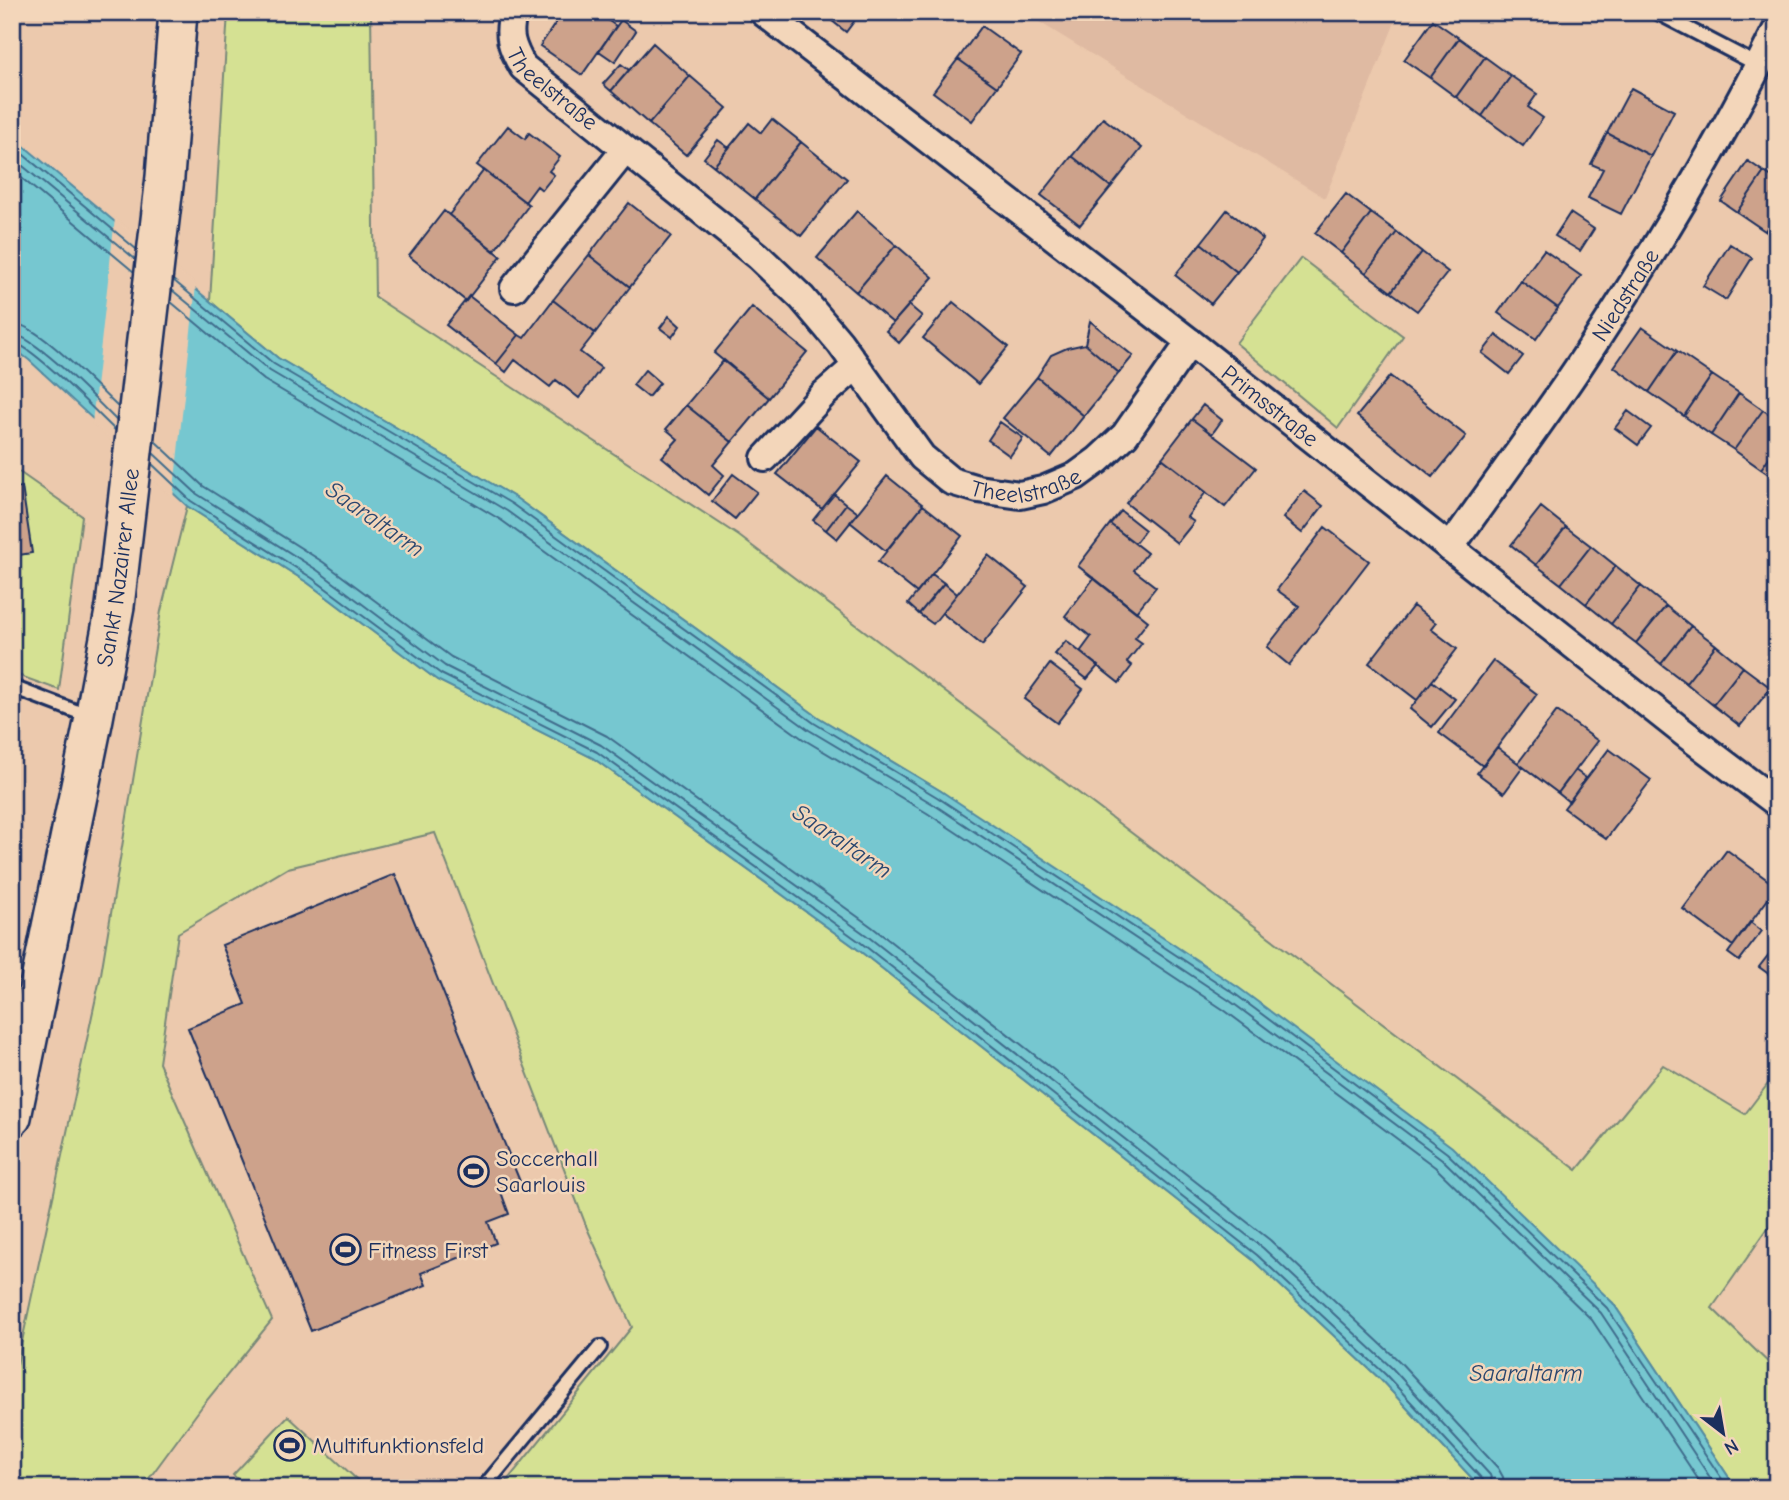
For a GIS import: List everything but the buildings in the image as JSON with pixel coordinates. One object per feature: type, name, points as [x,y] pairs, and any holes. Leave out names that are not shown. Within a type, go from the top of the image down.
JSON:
[{"type":"street","name":"Sankt Nazairer Allee","points":[[12,1117],[115,606],[165,177],[178,12]]},
{"type":"street","name":"Theelstraße","points":[[514,12],[509,27],[512,48],[523,67],[766,264],[802,298],[856,366],[922,457],[951,481],[978,489],[1020,495],[1043,490],[1076,476],[1125,435],[1190,342]]},
{"type":"street","name":"Primsstraße","points":[[763,12],[1190,342],[1688,736],[1777,803]]},
{"type":"street","name":"Niedstraße","points":[[1450,548],[1577,369],[1634,280],[1734,113],[1777,29]]},
{"type":"street","points":[[514,288],[625,149]]},
{"type":"street","points":[[765,458],[823,395],[856,366]]},
{"type":"lane","points":[[1656,12],[1758,65]]},
{"type":"lane","points":[[12,687],[94,718]]},
{"type":"lane","points":[[483,1488],[600,1347]]},
{"type":"shaded area","points":[[1023,12],[1399,12],[1325,198]]},
{"type":"green space","points":[[228,12],[371,12],[375,297],[739,536],[1577,1170],[1663,1065],[1745,1114],[1777,1072],[1777,1215],[1712,1308],[1777,1371],[1777,1488],[1736,1488],[1613,1303],[941,791],[818,717],[516,498],[278,358],[210,301]]},
{"type":"green space","points":[[1301,258],[1403,336],[1338,428],[1236,343]]},
{"type":"green space","points":[[12,467],[82,516],[59,690],[12,673]]},
{"type":"green space","points":[[187,506],[308,583],[437,680],[593,758],[856,948],[1253,1260],[1381,1380],[1481,1488],[501,1488],[632,1327],[587,1228],[435,833],[288,868],[178,933],[159,1063],[272,1320],[203,1405],[142,1488],[12,1488],[12,1388],[101,974],[161,611]]},
{"type":"green space","name":"Multifunktionsfeld","points":[[288,1416],[366,1488],[247,1488],[233,1475]]},
{"type":"water","name":"Saaraltarm","points":[[12,136],[278,358],[516,498],[818,717],[941,791],[1239,988],[1452,1147],[1613,1303],[1736,1488],[1481,1488],[1381,1380],[1253,1260],[856,948],[593,758],[437,680],[308,583],[187,506],[12,347]]},
{"type":"pier","points":[[115,218],[196,285],[173,498],[92,423]]},
{"type":"place","name":"Soccerhall Saarlouis","points":[[473,1171]]},
{"type":"place","name":"Fitness First","points":[[345,1250]]},
{"type":"place","name":"Multifunktionsfeld","points":[[290,1445]]}]
